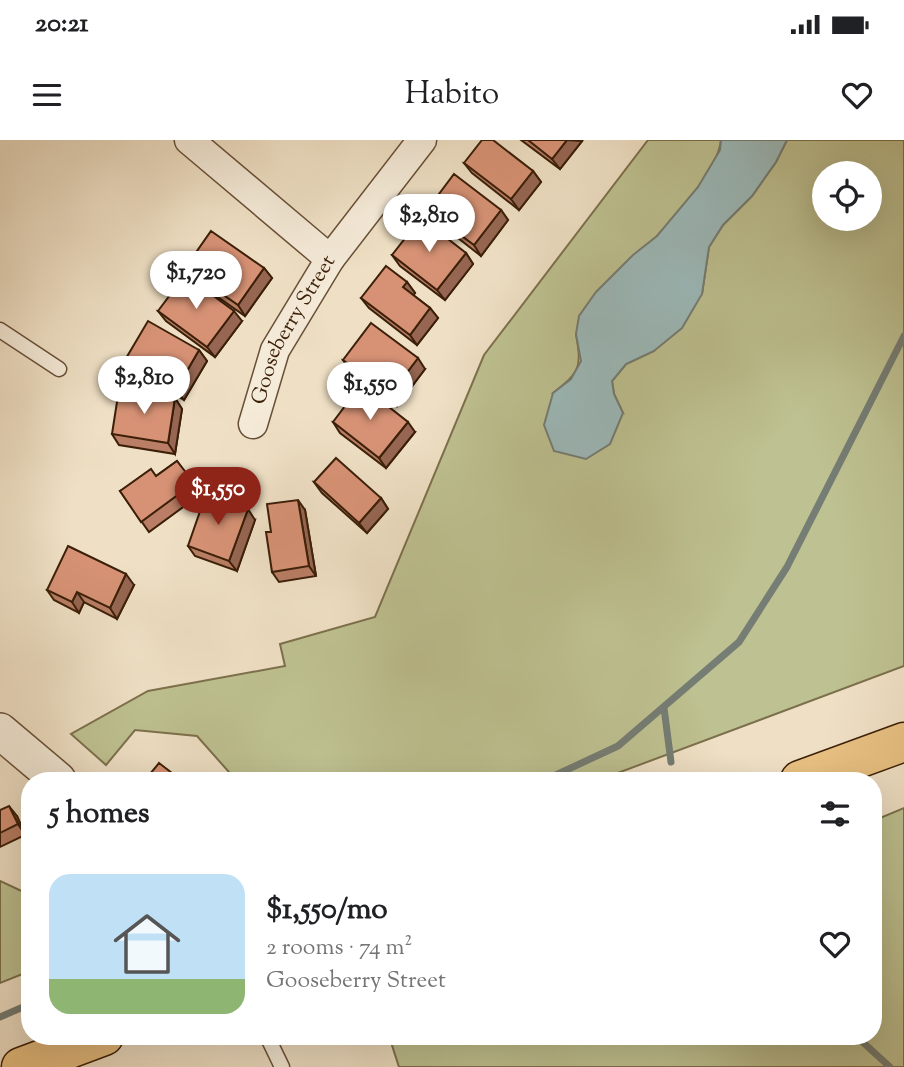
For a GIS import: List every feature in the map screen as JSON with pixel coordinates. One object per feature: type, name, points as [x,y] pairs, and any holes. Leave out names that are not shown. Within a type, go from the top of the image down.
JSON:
[{"type":"main road","points":[[822,772],[904,742]]},
{"type":"main road","points":[[21,1067],[80,1045]]},
{"type":"street","name":"Gooseberry Street","points":[[253,424],[275,350],[330,259],[422,140]]},
{"type":"street","points":[[192,141],[330,259]]},
{"type":"street","points":[[0,732],[48,772]]},
{"type":"lane","points":[[0,330],[59,369]]},
{"type":"lane","points":[[271,1045],[282,1067]]},
{"type":"green space","points":[[648,140],[721,140],[713,164],[696,190],[659,234],[622,267],[604,291],[576,334],[579,355],[574,374],[553,393],[623,413],[614,394],[612,381],[626,364],[654,351],[702,294],[709,247],[723,225],[752,196],[776,162],[787,140],[904,140],[904,666],[620,772],[229,772],[197,736],[135,730],[106,765],[71,734],[148,691],[285,666],[280,644],[375,617],[484,355]]},
{"type":"green space","points":[[904,808],[904,1067],[399,1067],[392,1045],[882,1045],[882,817]]},
{"type":"green space","points":[[0,881],[21,891],[21,975],[0,983]]},
{"type":"water","points":[[721,140],[787,140],[776,162],[752,196],[723,225],[709,247],[702,294],[682,328],[654,351],[626,364],[612,381],[614,394],[623,413],[610,444],[586,459],[554,451],[544,425],[553,393],[571,379],[581,361],[576,334],[579,316],[596,292],[633,255],[657,236],[698,187],[720,150]]},
{"type":"building","points":[[482,140],[493,140],[533,171],[511,199],[464,163]]},
{"type":"building","points":[[528,140],[567,140],[552,159]]},
{"type":"building","points":[[454,174],[501,210],[474,245],[427,210]]},
{"type":"building","points":[[421,218],[466,253],[437,290],[392,255]]},
{"type":"building","points":[[211,231],[264,268],[238,305],[185,268]]},
{"type":"building","points":[[386,266],[407,282],[403,287],[430,308],[410,335],[361,298]]},
{"type":"building","points":[[185,275],[234,311],[207,347],[158,311]]},
{"type":"building","points":[[148,321],[199,350],[176,390],[125,360]]},
{"type":"building","points":[[371,323],[418,358],[390,395],[343,360]]},
{"type":"building","points":[[361,385],[408,422],[379,458],[333,422]]},
{"type":"building","points":[[119,389],[175,398],[168,443],[112,434]]},
{"type":"building","points":[[336,458],[381,498],[359,523],[314,482]]},
{"type":"building","points":[[177,461],[194,483],[141,522],[120,491],[151,469],[156,476]]},
{"type":"building","points":[[206,494],[248,509],[229,561],[188,546]]},
{"type":"building","points":[[298,500],[309,566],[272,572],[266,532],[271,532],[267,504]]},
{"type":"building","points":[[68,546],[126,574],[110,608],[77,592],[72,602],[47,590]]},
{"type":"building","points":[[159,763],[171,772],[152,772]]},
{"type":"building","points":[[9,806],[18,824],[0,833],[0,810]]},
{"type":"waterway","points":[[562,772],[618,746],[739,642],[787,567],[904,336]]},
{"type":"waterway","points":[[664,708],[671,762]]},
{"type":"waterway","points":[[0,1017],[21,1008]]},
{"type":"waterway","points":[[866,1045],[890,1067]]}]
